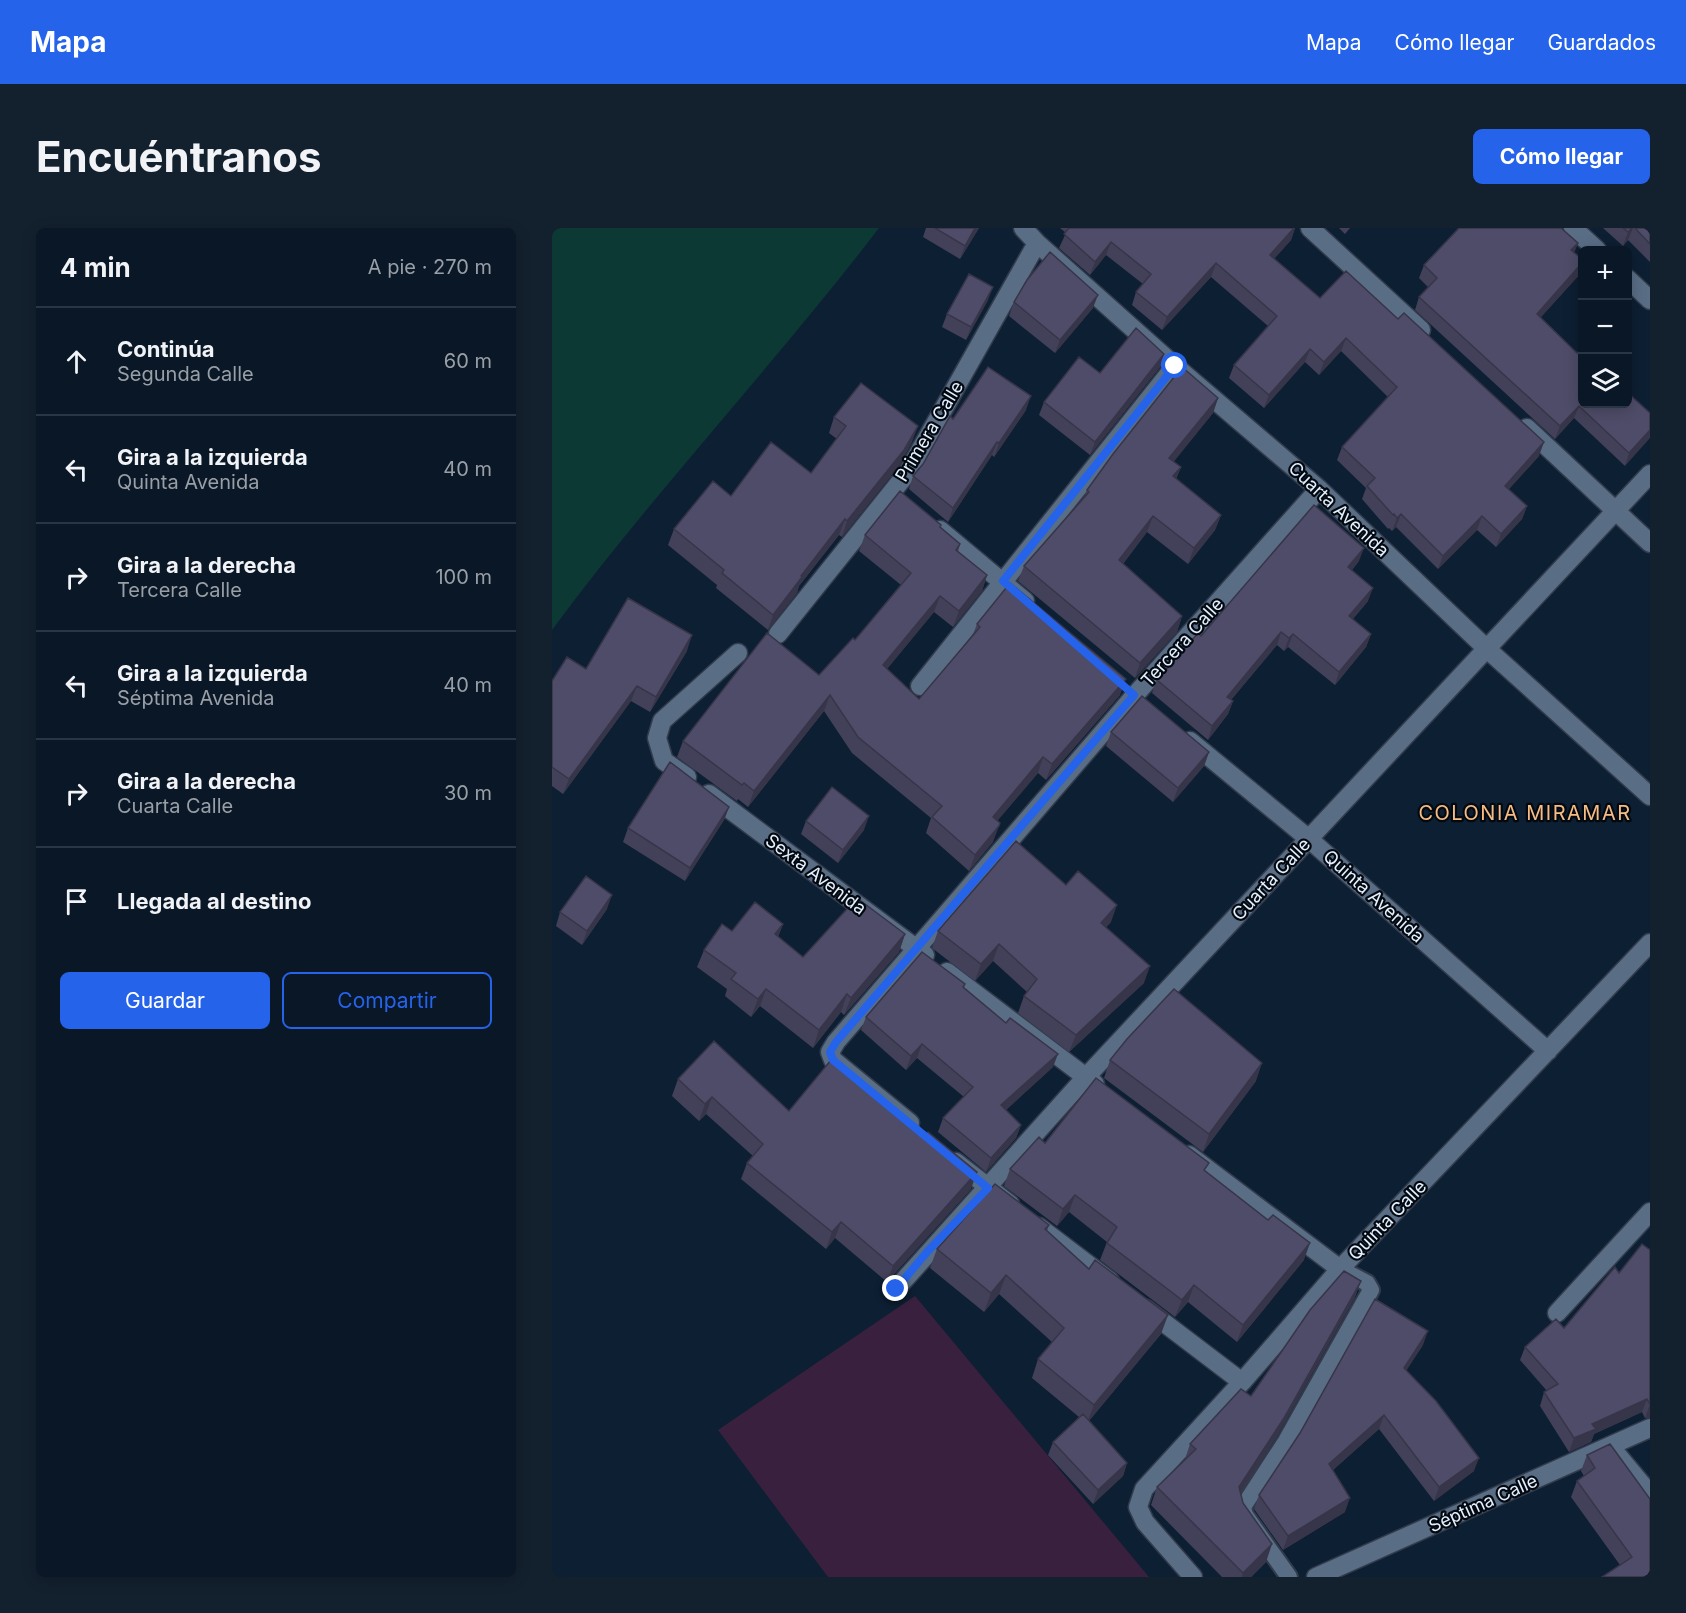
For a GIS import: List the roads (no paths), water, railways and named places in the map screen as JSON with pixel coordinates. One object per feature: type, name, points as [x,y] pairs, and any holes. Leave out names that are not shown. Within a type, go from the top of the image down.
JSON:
[{"type":"street","name":"Cuarta Avenida","points":[[1023,228],[1175,366],[1319,489],[1487,649],[1650,796]]},
{"type":"street","points":[[1310,228],[1432,341]]},
{"type":"street","points":[[1573,228],[1593,246]]},
{"type":"street","name":"Primera Calle","points":[[778,633],[897,495],[1037,243]]},
{"type":"street","points":[[1632,283],[1650,300]]},
{"type":"street","points":[[920,686],[1175,366]]},
{"type":"street","points":[[1511,413],[1650,543]]},
{"type":"street","name":"Cuarta Calle","points":[[896,1289],[1086,1077],[1650,474]]},
{"type":"street","name":"Tercera Calle","points":[[924,1135],[833,1060],[830,1052],[836,1042],[1135,695],[1319,489]]},
{"type":"street","points":[[929,521],[1038,612]]},
{"type":"street","name":"Sexta Avenida","points":[[738,653],[662,721],[657,738],[664,760],[1105,1091]]},
{"type":"street","name":"Quinta Avenida","points":[[1180,733],[1309,839],[1548,1051]]},
{"type":"street","name":"Quinta Calle","points":[[1193,1577],[1145,1522],[1138,1507],[1144,1489],[1242,1382],[1340,1269],[1650,943]]},
{"type":"street","points":[[1171,1141],[1340,1269]]},
{"type":"street","points":[[943,1150],[988,1188],[1242,1382]]},
{"type":"street","points":[[1557,1313],[1650,1212]]},
{"type":"street","name":"Séptima Calle","points":[[1316,1577],[1650,1428]]},
{"type":"street","points":[[1610,1446],[1650,1494]]},
{"type":"lane","points":[[1289,1577],[1245,1515],[1244,1507],[1286,1441],[1371,1290],[1367,1283],[1340,1269]]},
{"type":"district","name":"COLONIA MIRAMAR","points":[[1525,813]]}]
